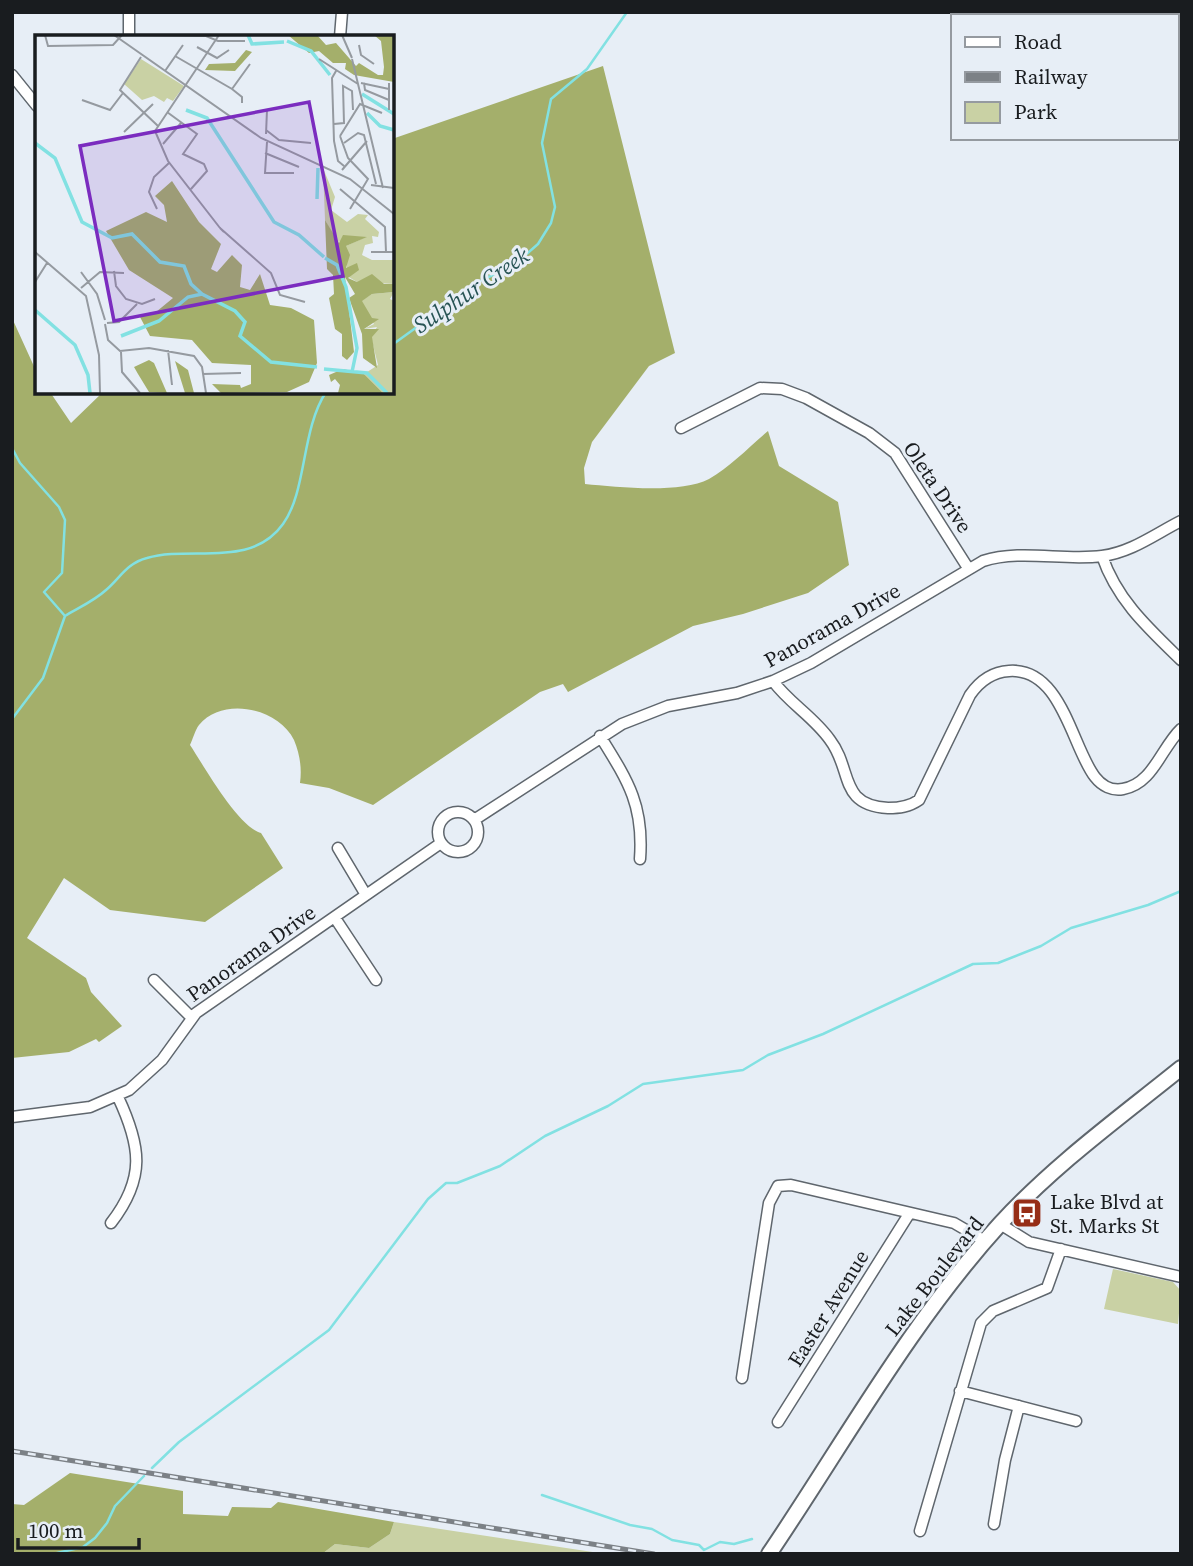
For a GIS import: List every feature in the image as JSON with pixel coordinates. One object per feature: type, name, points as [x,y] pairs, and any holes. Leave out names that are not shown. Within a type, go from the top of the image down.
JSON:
[{"type":"main road","name":"Lake Boulevard","points":[[772,1549],[907,1344],[985,1241],[1053,1172],[1181,1068]]},
{"type":"street","points":[[129,35],[130,12]]},
{"type":"street","points":[[340,35],[342,12]]},
{"type":"street","points":[[12,75],[35,104]]},
{"type":"street","name":"Oleta Drive","points":[[681,428],[760,388],[782,389],[806,398],[869,433],[895,453],[968,568]]},
{"type":"street","name":"Panorama Drive","points":[[474,820],[600,736],[647,713],[752,689],[773,681],[811,663],[890,618],[968,568],[994,558],[1102,556],[1144,542],[1181,521]]},
{"type":"street","points":[[1102,556],[1112,584],[1128,606],[1181,660]]},
{"type":"street","points":[[773,681],[787,699],[830,739],[853,795],[872,807],[900,808],[919,800],[970,695],[981,682],[1005,671],[1030,675],[1050,693],[1068,718],[1091,771],[1109,788],[1123,789],[1144,778],[1181,729]]},
{"type":"street","points":[[600,736],[636,798],[642,826],[640,859]]},
{"type":"street","points":[[459,812],[474,820],[477,832],[470,847],[452,851],[441,843],[439,825],[446,815],[459,812]]},
{"type":"street","name":"Panorama Drive","points":[[12,1117],[72,1110],[118,1097],[146,1077],[162,1060],[191,1017],[441,843]]},
{"type":"street","points":[[338,848],[366,895]]},
{"type":"street","points":[[335,918],[376,980]]},
{"type":"street","points":[[154,980],[191,1017]]},
{"type":"street","points":[[111,1223],[131,1191],[137,1156],[128,1119],[118,1097]]},
{"type":"street","points":[[741,1378],[769,1203],[778,1186],[791,1185],[954,1223],[985,1241]]},
{"type":"street","name":"Easter Avenue","points":[[778,1422],[909,1213]]},
{"type":"street","points":[[1000,1224],[1029,1242],[1181,1277]]},
{"type":"street","points":[[920,1531],[960,1391],[986,1317],[1043,1292],[1051,1283],[1061,1249]]},
{"type":"street","points":[[960,1391],[1076,1421]]},
{"type":"street","points":[[994,1524],[1005,1460],[1019,1406]]},
{"type":"green space","points":[[603,66],[675,353],[649,366],[592,442],[584,468],[585,484],[665,488],[697,484],[724,469],[768,431],[779,466],[838,502],[849,565],[808,593],[743,614],[693,626],[568,692],[563,684],[540,692],[373,805],[329,788],[300,783],[300,762],[296,745],[286,729],[276,720],[250,710],[235,709],[209,716],[198,727],[190,745],[232,808],[242,820],[261,833],[283,868],[205,922],[110,910],[64,878],[27,938],[86,978],[91,992],[122,1026],[99,1042],[96,1039],[69,1052],[12,1058],[12,318],[35,369],[35,394],[51,394],[71,423],[101,394],[394,394],[394,138]]},
{"type":"green space","points":[[1113,1269],[1173,1282],[1181,1291],[1178,1324],[1104,1309]]},
{"type":"green space","points":[[70,1473],[183,1491],[183,1514],[228,1516],[232,1507],[271,1508],[278,1502],[394,1522],[390,1534],[369,1548],[335,1544],[322,1554],[12,1554],[12,1504],[24,1505]]},
{"type":"green space","points":[[394,1522],[606,1554],[322,1554],[335,1544],[369,1548],[390,1534]]},
{"type":"waterway","name":"Sulphur Creek","points":[[394,344],[482,280],[513,266],[538,244],[551,223],[555,207],[542,143],[551,99],[587,69],[627,12]]},
{"type":"waterway","name":"Sulphur Creek","points":[[12,719],[43,678],[65,616],[101,594],[134,563],[164,555],[238,551],[270,538],[291,510],[301,478],[312,424],[325,394]]},
{"type":"waterway","points":[[12,448],[20,463],[59,507],[65,520],[62,573],[44,592],[65,616]]},
{"type":"waterway","points":[[152,1468],[179,1442],[329,1330],[428,1199],[446,1183],[457,1183],[500,1166],[545,1136],[608,1106],[643,1084],[743,1070],[768,1055],[823,1034],[973,964],[998,963],[1041,946],[1071,928],[1148,905],[1181,891]]},
{"type":"waterway","points":[[53,1554],[83,1547],[95,1538],[107,1523],[115,1506],[144,1476]]},
{"type":"waterway","points":[[542,1495],[630,1525],[652,1529],[672,1540],[699,1545],[704,1550],[720,1542],[734,1544],[752,1539]]},
{"type":"railway","points":[[12,1451],[654,1554]]},
{"type":"place","name":"Lake Blvd at St. Marks St","points":[[1027,1213]]}]
